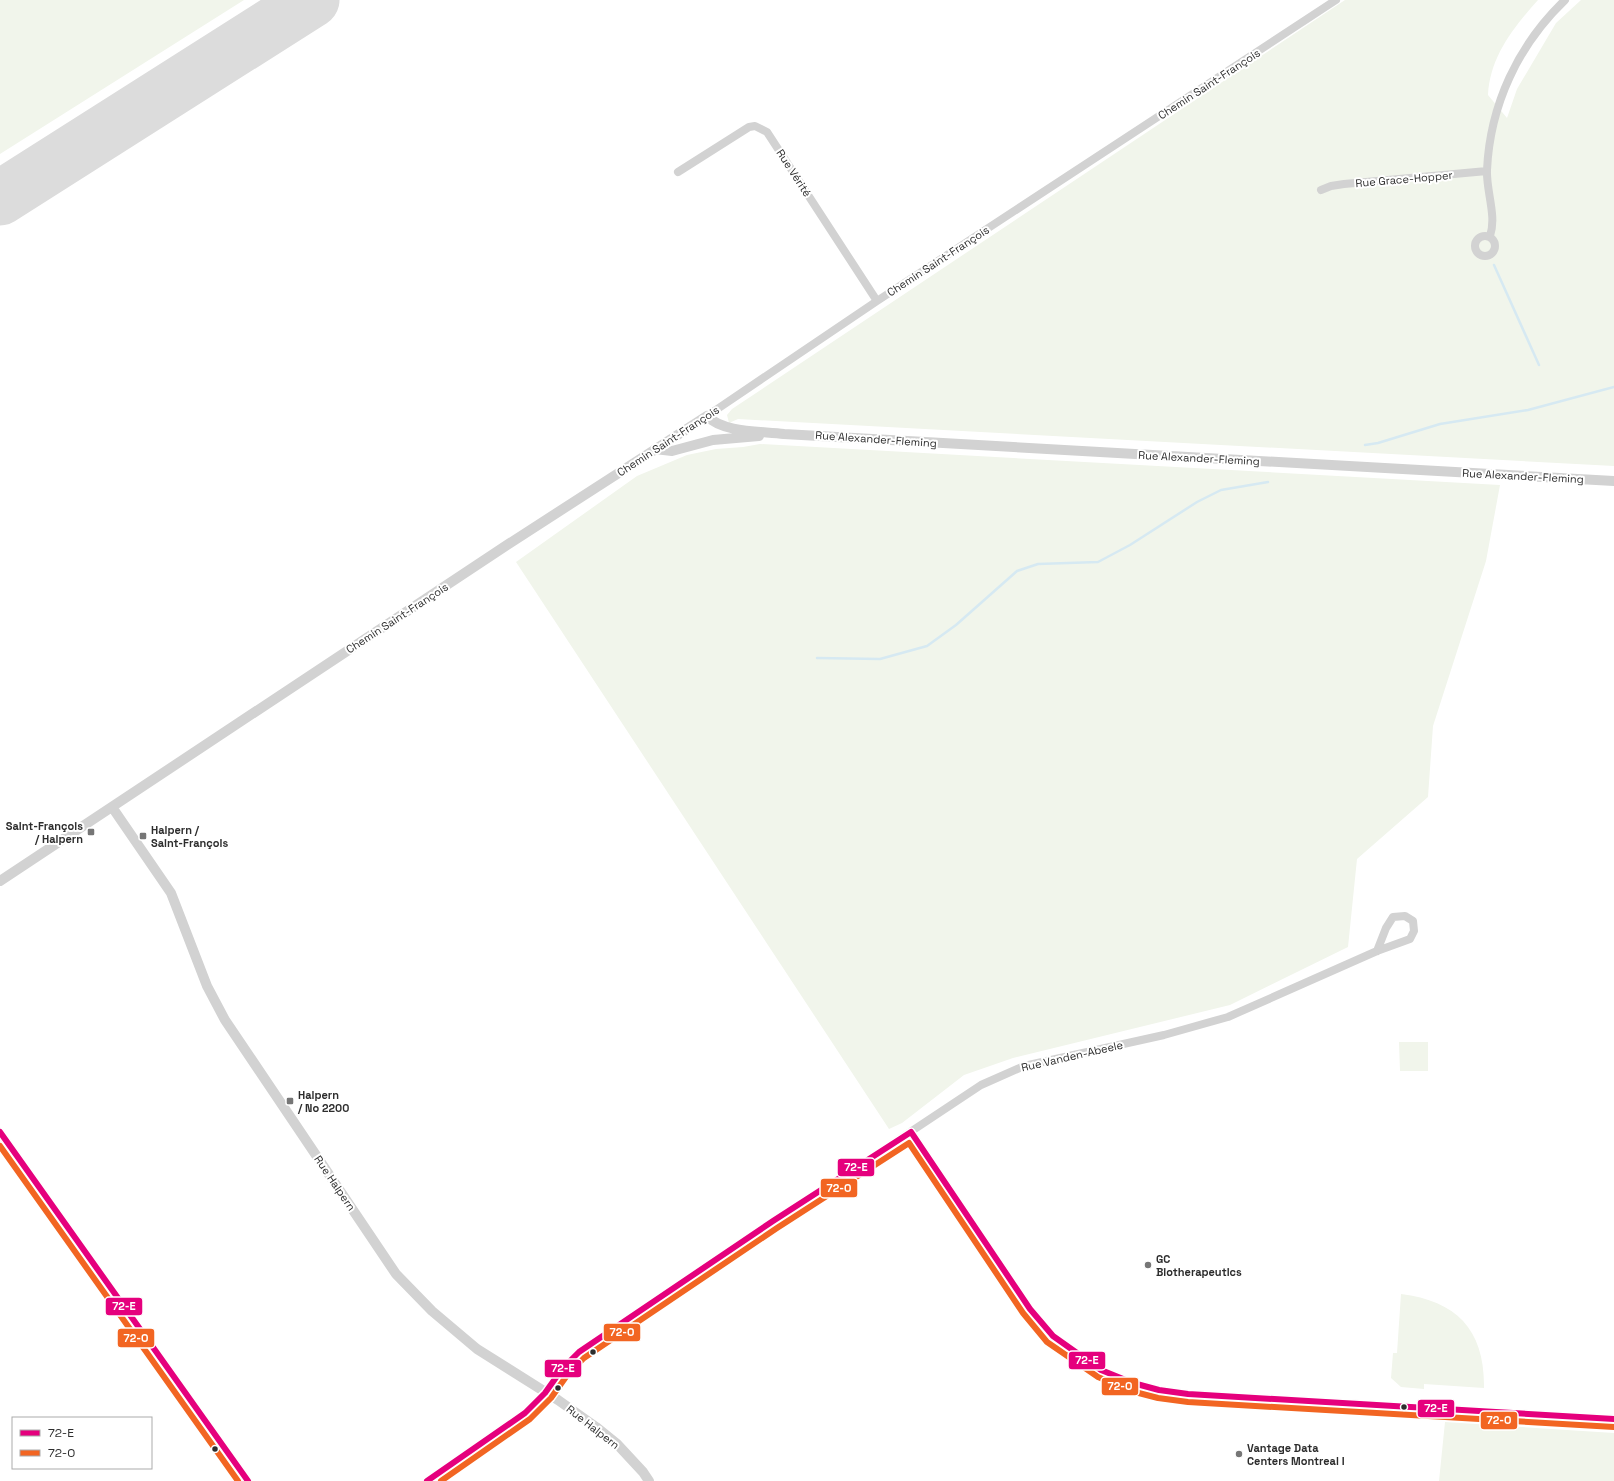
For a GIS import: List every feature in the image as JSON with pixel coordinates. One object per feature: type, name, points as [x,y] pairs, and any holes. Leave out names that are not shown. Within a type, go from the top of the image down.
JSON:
[{"type":"street","name":"Chemin Saint-François","points":[[0,881],[707,416],[877,301],[1336,0]]},
{"type":"street","points":[[1490,236],[1492,224],[1487,171],[1496,115],[1516,64],[1524,48],[1542,25],[1565,0]]},
{"type":"street","name":"Rue Vérité","points":[[678,172],[749,127],[762,128],[767,132],[877,301]]},
{"type":"street","name":"Rue Grace-Hopper","points":[[1321,190],[1331,186],[1344,184],[1487,171]]},
{"type":"street","name":"Rue Alexander-Fleming","points":[[707,416],[713,422],[730,428],[784,434],[1614,481]]},
{"type":"street","name":"Rue Alexander-Fleming","points":[[655,449],[672,451],[713,440],[784,434]]},
{"type":"street","name":"Rue Halpern","points":[[112,807],[171,893],[207,986],[225,1020],[396,1274],[432,1311],[477,1349],[589,1422],[617,1444],[643,1472],[649,1481]]},
{"type":"street","name":"Rue Vanden-Abeele","points":[[426,1481],[526,1413],[545,1393],[562,1368],[579,1352],[773,1221],[981,1085],[1024,1066],[1164,1035],[1228,1017],[1377,951],[1410,939],[1414,931],[1413,921],[1410,917],[1398,915],[1393,917],[1386,928],[1377,951]]},
{"type":"street","points":[[0,1132],[248,1481]]},
{"type":"street","points":[[911,1132],[1030,1309],[1053,1336],[1102,1370],[1133,1383],[1159,1390],[1188,1394],[1614,1419]]},
{"type":"shaded area","points":[[0,0],[244,0],[0,154]]},
{"type":"shaded area","points":[[1345,0],[1538,0],[1520,21],[1504,44],[1493,68],[1488,95],[1507,118],[1517,89],[1556,23],[1581,0],[1614,0],[1614,466],[738,419],[729,423],[727,415],[732,409]]},
{"type":"shaded area","points":[[760,444],[1500,485],[1486,561],[1433,726],[1428,797],[1357,859],[1348,947],[1230,1005],[1013,1058],[964,1075],[902,1123],[889,1129],[516,562],[637,476],[687,455],[716,449]]},
{"type":"shaded area","points":[[1399,1042],[1428,1042],[1428,1071],[1400,1071]]},
{"type":"shaded area","points":[[1401,1294],[1438,1303],[1464,1322],[1473,1335],[1479,1350],[1483,1368],[1484,1388],[1424,1384],[1424,1389],[1401,1387],[1391,1378],[1393,1353],[1397,1353]]},
{"type":"shaded area","points":[[1445,1422],[1614,1433],[1614,1481],[1439,1481]]},
{"type":"waterway","points":[[1494,265],[1539,365]]},
{"type":"waterway","points":[[1365,445],[1378,443],[1440,424],[1528,410],[1614,387]]},
{"type":"waterway","points":[[817,658],[880,659],[927,646],[956,625],[1017,571],[1038,564],[1098,562],[1130,545],[1197,502],[1221,490],[1268,482]]},
{"type":"runway","points":[[0,198],[312,0]]},
{"type":"transit line","name":"72-E","points":[[0,1132],[248,1481]]},
{"type":"transit line","name":"72-E","points":[[427,1481],[525,1413],[545,1393],[562,1369],[579,1352],[773,1221],[911,1132],[1030,1309],[1053,1336],[1101,1370],[1133,1383],[1159,1390],[1188,1394],[1614,1419]]},
{"type":"transit line","name":"72-O","points":[[441,1481],[530,1419],[551,1398],[568,1374],[584,1358],[777,1228],[909,1143],[1023,1313],[1047,1342],[1098,1377],[1131,1391],[1158,1398],[1188,1402],[1614,1427]]},
{"type":"transit line","name":"72-O","points":[[0,1146],[238,1481]]},
{"type":"place","name":"Saint-François / Halpern","points":[[91,832]]},
{"type":"place","name":"Halpern / Saint-François","points":[[143,836]]},
{"type":"place","name":"Halpern / No 2200","points":[[290,1101]]},
{"type":"place","name":"GC Biotherapeutics","points":[[1148,1265]]},
{"type":"place","name":"Vantage Data Centers Montreal I","points":[[1239,1454]]}]
